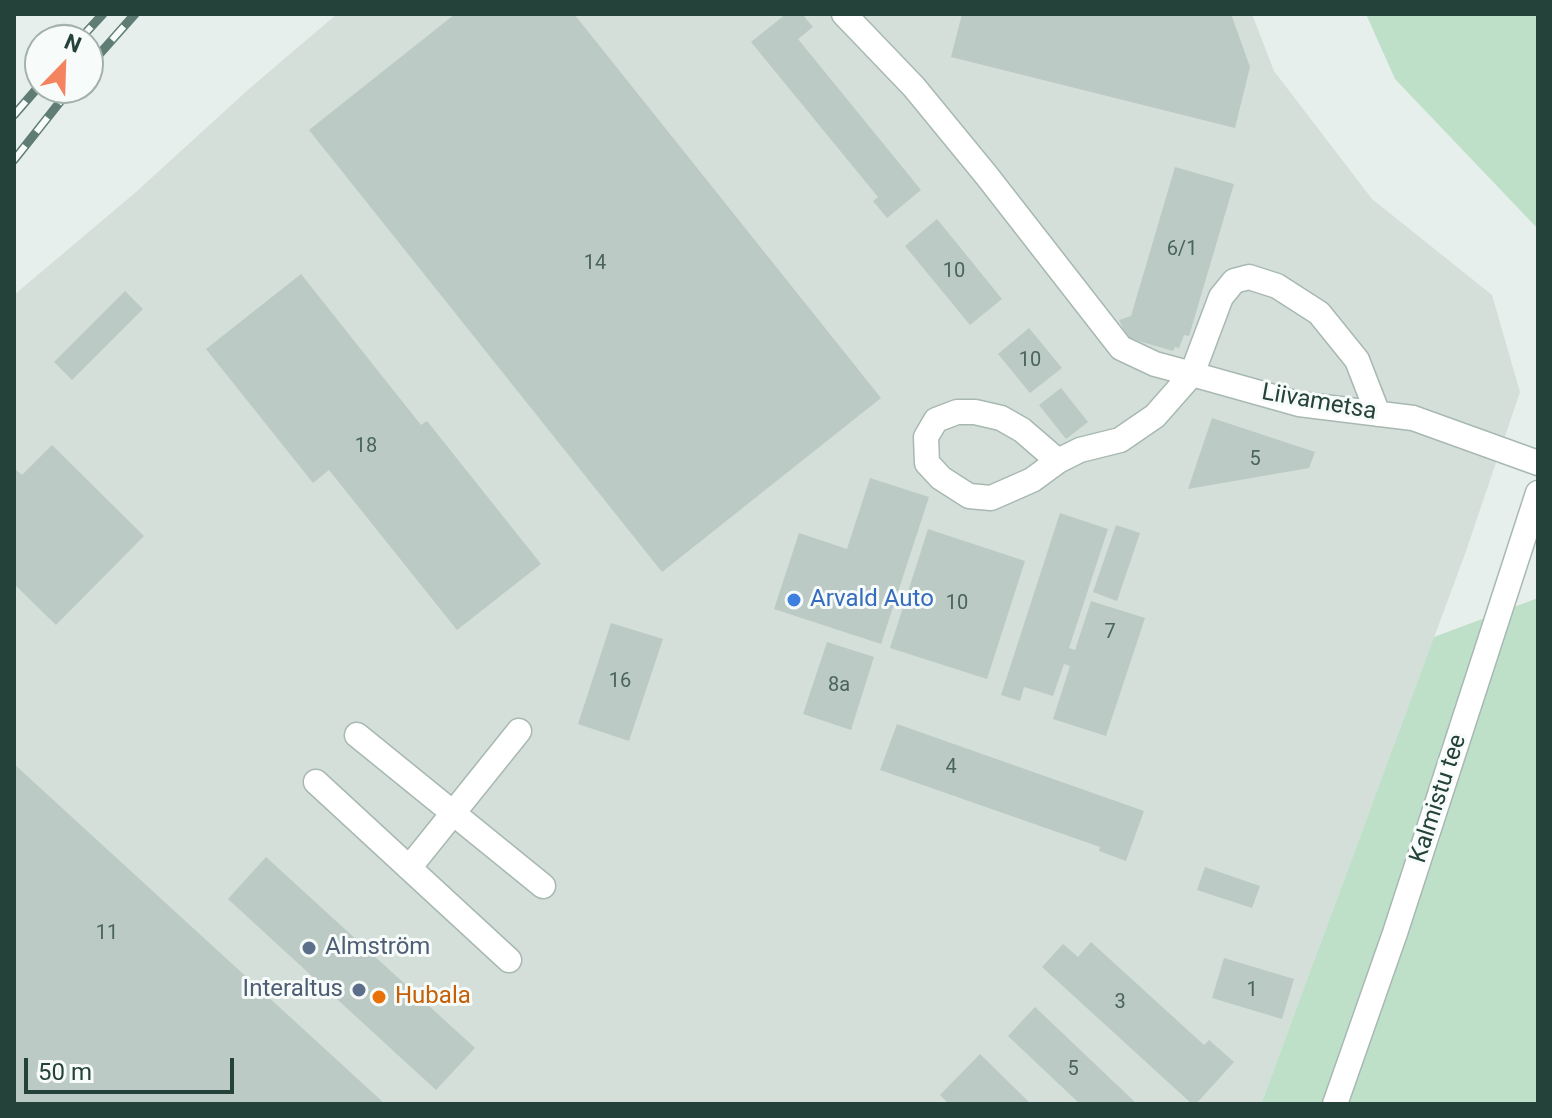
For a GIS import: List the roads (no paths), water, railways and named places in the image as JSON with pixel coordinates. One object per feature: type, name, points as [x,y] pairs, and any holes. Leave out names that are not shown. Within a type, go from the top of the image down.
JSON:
[{"type":"street","name":"Liivametsa","points":[[844,14],[924,98],[1121,348],[1155,364],[1299,404],[1413,418],[1538,463]]},
{"type":"street","points":[[1058,461],[1022,430],[1001,418],[975,412],[957,412],[936,420],[926,437],[927,463],[941,478],[969,496],[991,498],[1032,480],[1080,450],[1120,440],[1155,416],[1192,374],[1221,297],[1234,281],[1249,277],[1277,286],[1319,313],[1357,360],[1378,414]]},
{"type":"street","name":"Kalmistu tee","points":[[1335,1104],[1395,933],[1538,493]]},
{"type":"street","points":[[409,868],[519,731]]},
{"type":"street","points":[[357,735],[543,886]]},
{"type":"street","points":[[316,782],[509,960]]},
{"type":"railway","points":[[94,24],[103,14]]},
{"type":"railway","points":[[104,49],[135,14]]},
{"type":"railway","points":[[14,115],[24,103]]},
{"type":"railway","points":[[14,160],[58,104]]},
{"type":"place","name":"Arvald Auto","points":[[794,600]]},
{"type":"place","name":"Almström","points":[[309,948]]},
{"type":"place","name":"Interaltus","points":[[359,990]]},
{"type":"place","name":"Hubala","points":[[379,997]]}]
